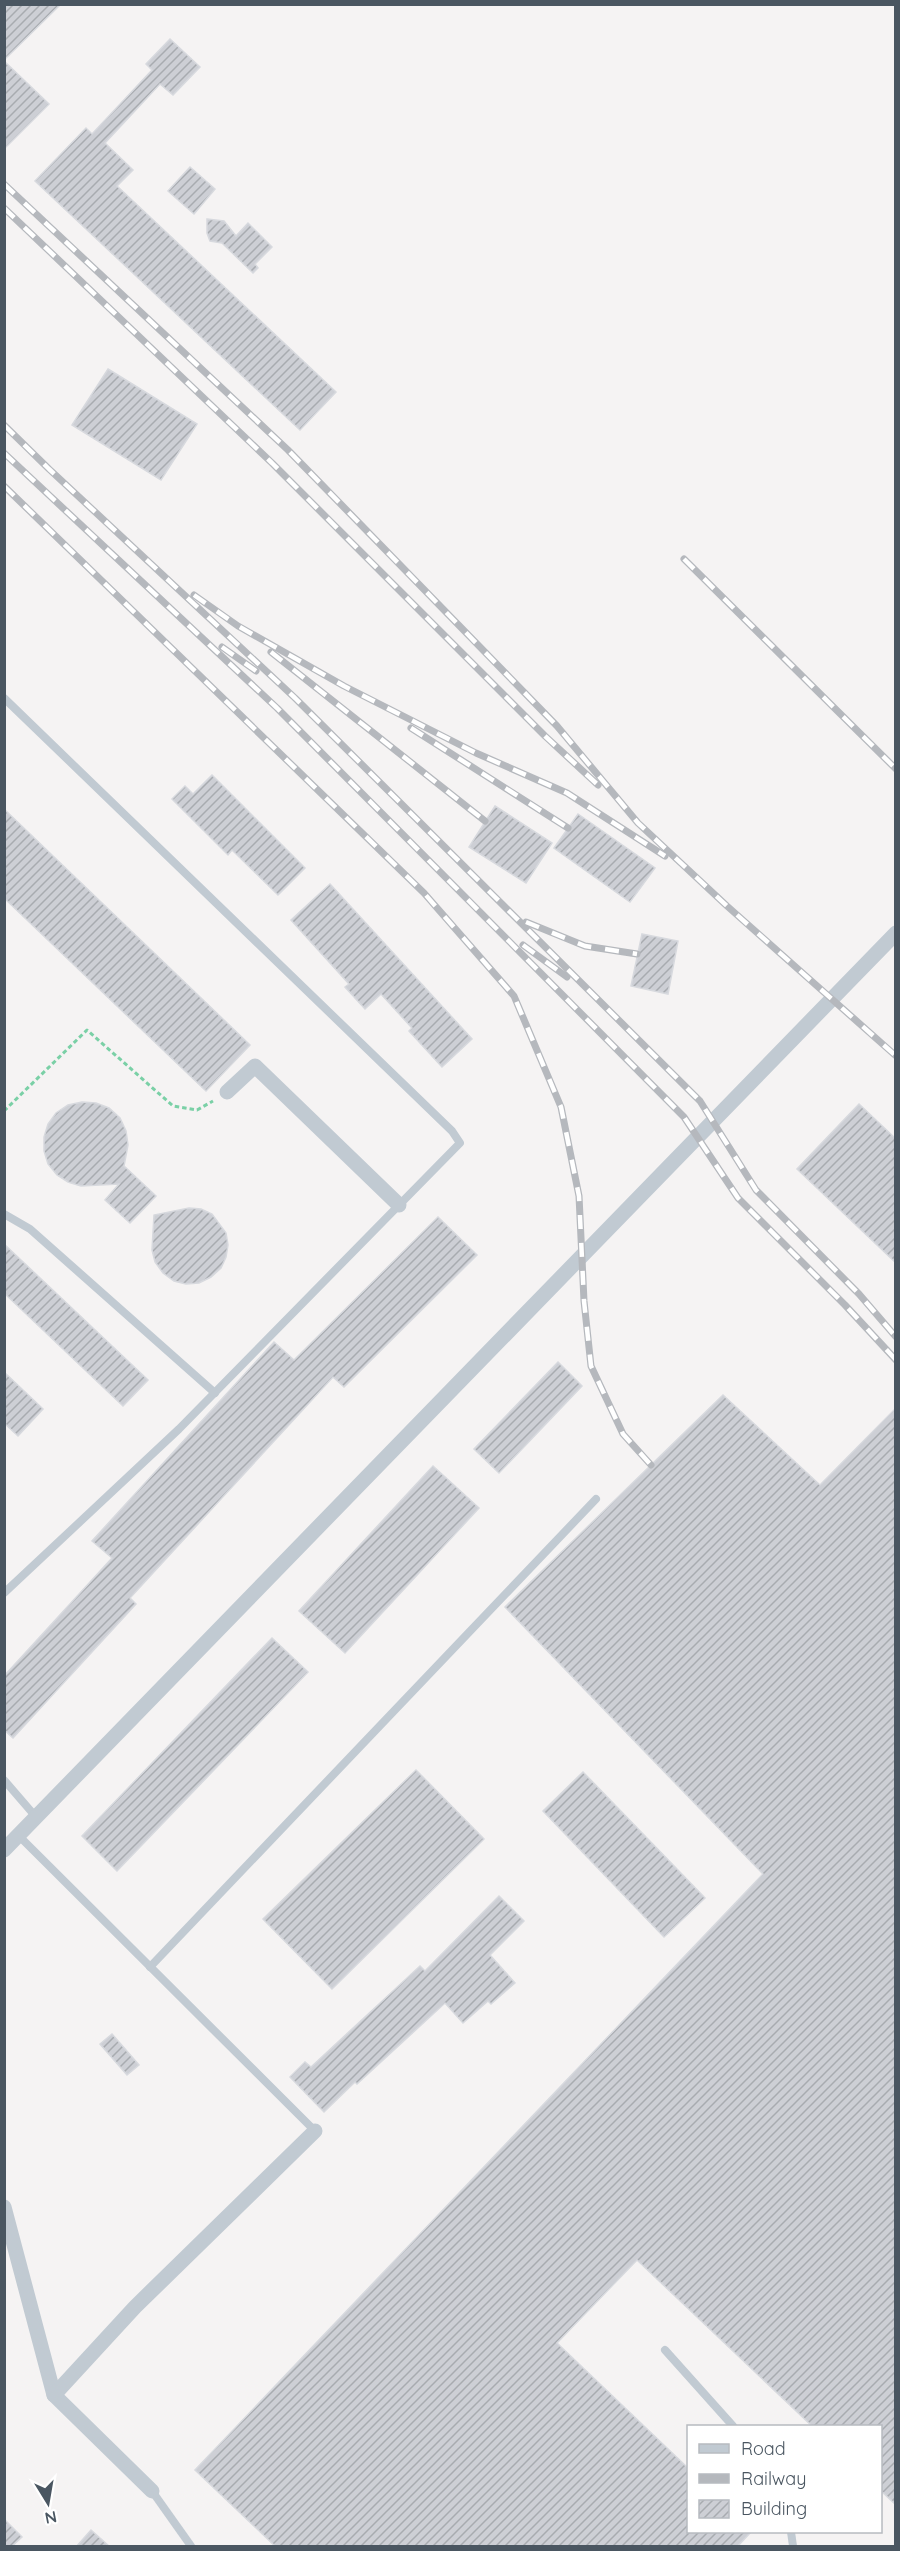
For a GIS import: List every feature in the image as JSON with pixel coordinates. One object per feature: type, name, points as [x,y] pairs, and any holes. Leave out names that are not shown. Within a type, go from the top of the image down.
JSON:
[{"type":"street","points":[[4,1850],[896,933]]},
{"type":"street","points":[[227,1092],[255,1066],[399,1205]]},
{"type":"street","points":[[54,2395],[135,2307],[315,2131]]},
{"type":"street","points":[[4,2207],[54,2395],[152,2491]]},
{"type":"lane","points":[[4,698],[452,1131],[460,1143],[179,1429],[4,1593]]},
{"type":"lane","points":[[4,1214],[30,1229],[215,1393]]},
{"type":"lane","points":[[150,1967],[596,1499]]},
{"type":"lane","points":[[4,1780],[36,1817]]},
{"type":"lane","points":[[18,1835],[315,2131]]},
{"type":"lane","points":[[664,2350],[731,2425]]},
{"type":"lane","points":[[152,2491],[192,2547]]},
{"type":"path","points":[[4,1111],[87,1030],[173,1106],[197,1110],[227,1092]]},
{"type":"building","points":[[4,4],[61,4],[4,60]]},
{"type":"building","points":[[170,39],[200,67],[173,95],[160,84],[105,143],[133,170],[117,186],[336,392],[300,430],[35,181],[86,128],[92,134],[152,70],[146,64]]},
{"type":"building","points":[[4,61],[49,104],[4,149]]},
{"type":"building","points":[[190,167],[215,189],[194,214],[168,191]]},
{"type":"building","points":[[207,219],[224,221],[236,236],[248,223],[272,247],[255,264],[258,268],[253,273],[222,243],[210,241],[207,233]]},
{"type":"building","points":[[108,369],[197,424],[161,480],[72,425]]},
{"type":"building","points":[[212,775],[305,868],[278,895],[232,850],[228,855],[172,799],[185,786],[193,794]]},
{"type":"building","points":[[495,806],[552,843],[526,883],[469,847]]},
{"type":"building","points":[[4,809],[250,1045],[206,1091],[4,898]]},
{"type":"building","points":[[578,814],[655,868],[630,902],[554,848]]},
{"type":"building","points":[[330,884],[472,1039],[442,1067],[409,1031],[412,1028],[381,994],[365,1009],[345,987],[349,984],[291,920]]},
{"type":"building","points":[[642,934],[678,941],[668,994],[631,986]]},
{"type":"building","points":[[82,1102],[96,1103],[109,1108],[120,1118],[126,1131],[128,1145],[124,1166],[156,1196],[130,1223],[105,1200],[119,1184],[81,1186],[57,1175],[48,1164],[44,1151],[44,1137],[48,1124],[56,1113],[68,1105]]},
{"type":"building","points":[[859,1104],[896,1139],[896,1263],[797,1169]]},
{"type":"building","points":[[189,1208],[201,1209],[212,1214],[226,1233],[228,1245],[221,1268],[211,1277],[199,1283],[186,1284],[174,1281],[163,1273],[155,1262],[152,1250],[154,1215]]},
{"type":"building","points":[[438,1217],[477,1255],[344,1387],[333,1377],[130,1598],[136,1604],[13,1738],[4,1730],[4,1676],[112,1558],[92,1541],[274,1342],[294,1360]]},
{"type":"building","points":[[4,1244],[148,1380],[123,1406],[4,1293]]},
{"type":"building","points":[[558,1362],[582,1386],[499,1473],[474,1449]]},
{"type":"building","points":[[4,1372],[43,1409],[18,1436],[4,1423]]},
{"type":"building","points":[[723,1395],[820,1485],[896,1408],[896,2505],[882,2492],[882,2425],[811,2425],[637,2260],[557,2343],[687,2467],[687,2533],[750,2533],[737,2547],[276,2547],[195,2470],[763,1874],[505,1607]]},
{"type":"building","points":[[433,1466],[479,1508],[345,1653],[299,1611]]},
{"type":"building","points":[[272,1638],[308,1672],[117,1871],[82,1836]]},
{"type":"building","points":[[416,1770],[484,1839],[332,1989],[263,1919]]},
{"type":"building","points":[[583,1772],[705,1898],[664,1937],[543,1811]]},
{"type":"building","points":[[499,1896],[524,1921],[490,1955],[515,1983],[491,2004],[488,2001],[463,2023],[445,2003],[324,2112],[290,2077],[305,2062],[311,2067],[420,1966],[425,1971]]},
{"type":"building","points":[[112,2034],[139,2065],[127,2075],[100,2044]]},
{"type":"building","points":[[4,2519],[22,2537],[11,2547],[4,2547]]},
{"type":"building","points":[[91,2530],[110,2547],[76,2547]]},
{"type":"railway","points":[[4,184],[288,450],[557,726],[638,823],[727,906],[896,1056]]},
{"type":"railway","points":[[4,208],[272,463],[545,736],[598,785]]},
{"type":"railway","points":[[4,425],[295,698],[700,1101],[756,1190],[859,1294],[896,1337]]},
{"type":"railway","points":[[4,453],[277,708],[684,1117],[738,1198],[845,1305],[896,1360]]},
{"type":"railway","points":[[4,486],[424,893],[514,996],[561,1107],[579,1196],[584,1301],[591,1366],[623,1434],[651,1465]]},
{"type":"railway","points":[[684,559],[896,769]]},
{"type":"railway","points":[[194,595],[238,626],[344,686],[476,753],[567,793],[665,856]]},
{"type":"railway","points":[[222,647],[256,671]]},
{"type":"railway","points":[[271,652],[485,821]]},
{"type":"railway","points":[[411,728],[568,828]]},
{"type":"railway","points":[[526,922],[585,946],[637,954]]},
{"type":"railway","points":[[523,945],[567,977]]}]
